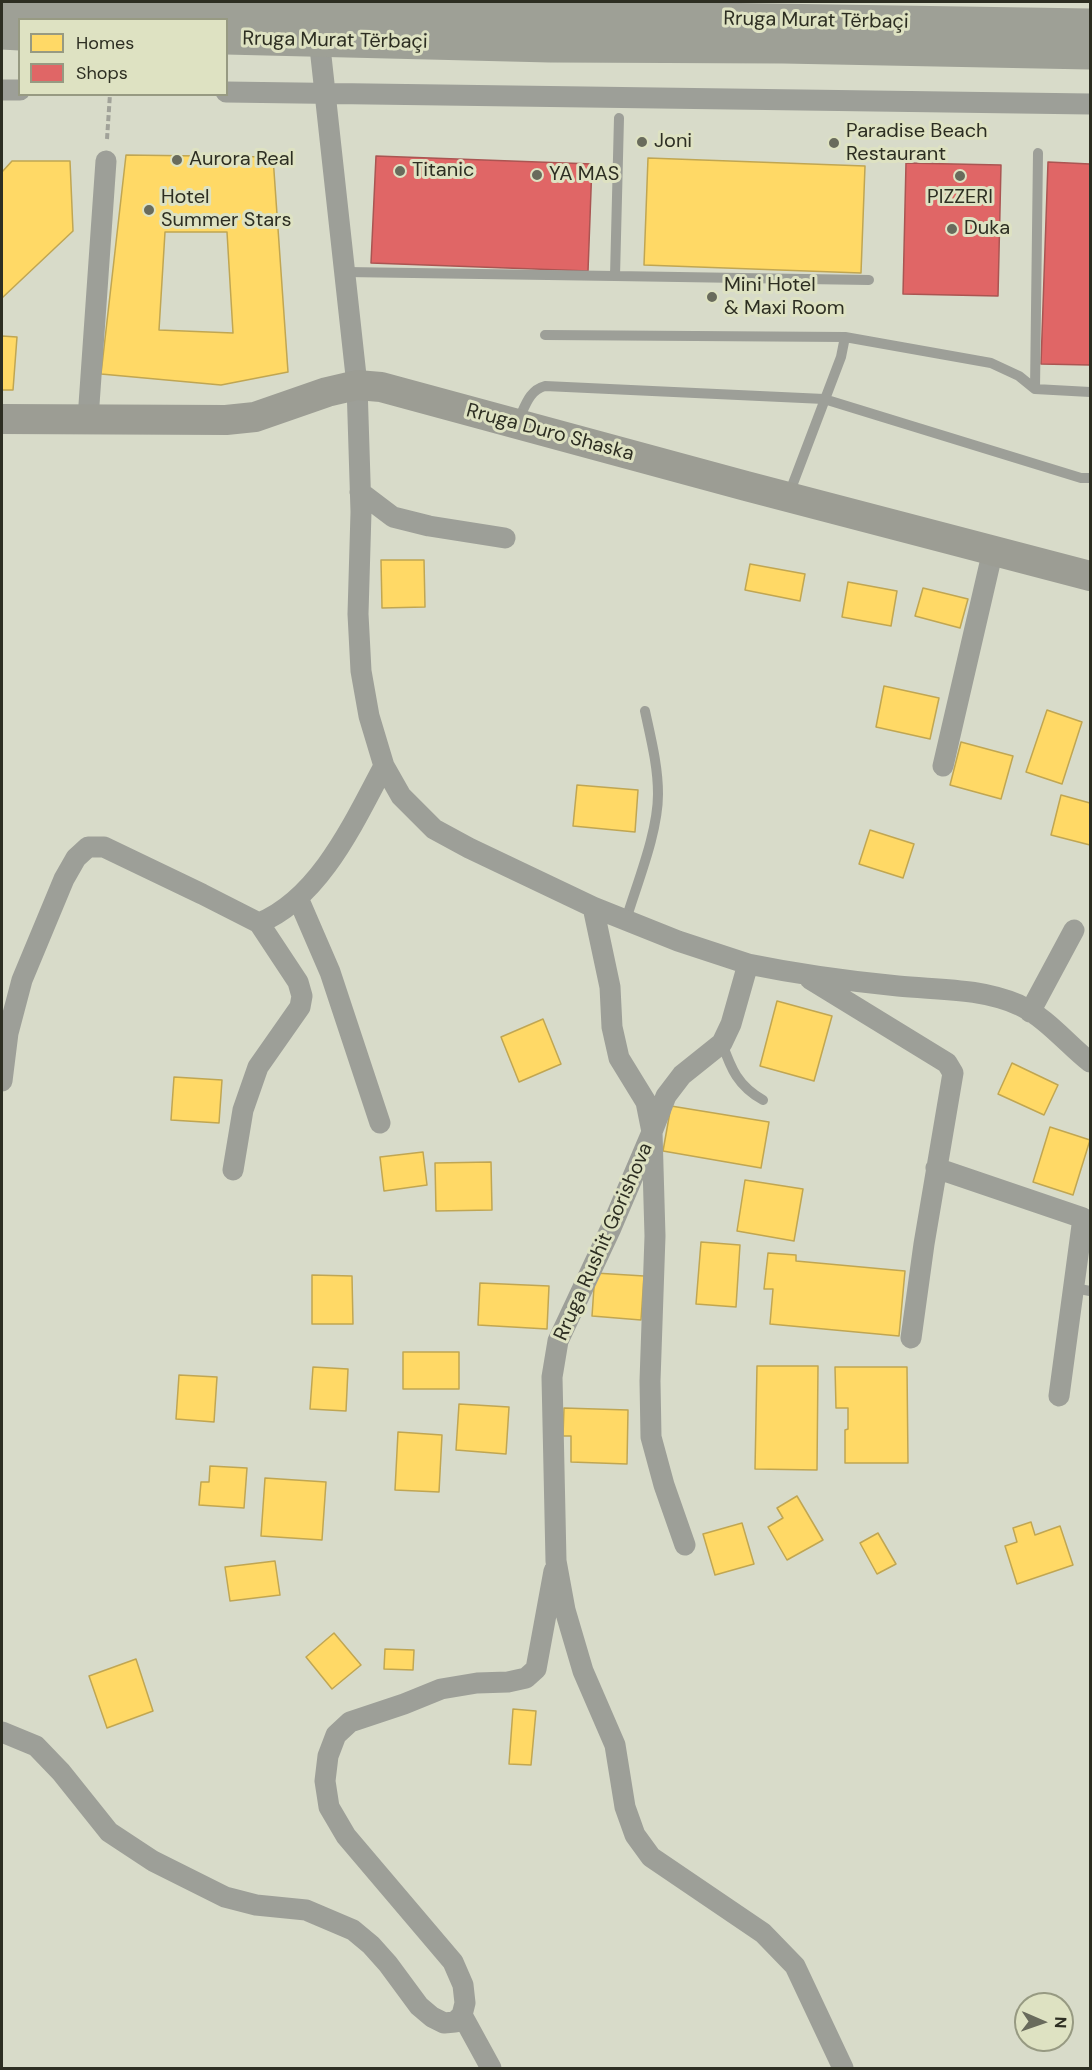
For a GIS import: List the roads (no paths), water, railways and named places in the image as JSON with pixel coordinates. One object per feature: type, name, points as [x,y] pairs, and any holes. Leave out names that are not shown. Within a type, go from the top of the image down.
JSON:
[{"type":"main road","name":"Rruga Murat Tërbaçi","points":[[2,8],[168,18]]},
{"type":"main road","name":"Rruga Murat Tërbaçi","points":[[228,38],[318,27],[551,16],[1090,25]]},
{"type":"main road","name":"Rruga Murat Tërbaçi","points":[[228,22],[550,46],[783,47],[1090,53]]},
{"type":"main road","points":[[2,33],[18,34]]},
{"type":"main road","name":"Rruga Duro Shaska","points":[[2,419],[226,420],[255,417],[327,392],[357,385],[381,387],[1090,576]]},
{"type":"street","points":[[318,27],[357,385],[360,492],[358,614],[361,671],[369,716],[384,766],[401,796],[434,829],[593,908],[626,921],[748,964],[859,982],[966,990],[993,996],[1020,1006],[1047,1022],[1069,1046],[1090,1062]]},
{"type":"street","points":[[2,90],[18,90]]},
{"type":"street","points":[[228,92],[1090,104]]},
{"type":"street","points":[[88,420],[106,161]]},
{"type":"street","points":[[360,492],[393,517],[429,526],[505,538]]},
{"type":"street","points":[[943,766],[993,550]]},
{"type":"street","points":[[259,923],[274,917],[297,898],[338,848],[384,766]]},
{"type":"street","points":[[2,1081],[8,1033],[22,980],[64,879],[76,858],[88,847],[104,847],[259,923],[298,982],[303,996],[300,1007],[258,1067],[243,1110],[233,1170]]},
{"type":"street","points":[[297,898],[330,972],[380,1123]]},
{"type":"street","points":[[593,908],[610,987],[612,1028],[619,1058],[646,1102],[652,1132],[655,1236],[650,1358],[651,1437],[664,1485],[685,1545]]},
{"type":"street","points":[[1030,1012],[1074,930]]},
{"type":"street","name":"Rruga Rushit Gorishova","points":[[748,964],[731,1024],[722,1043],[682,1075],[666,1096],[611,1228],[558,1341],[552,1377],[556,1561],[566,1610],[583,1671],[615,1745],[625,1807],[635,1835],[651,1857],[763,1933],[795,1966],[843,2068]]},
{"type":"street","points":[[802,974],[947,1063],[953,1073],[910,1338]]},
{"type":"street","points":[[936,1167],[1083,1218],[1082,1290],[1059,1396]]},
{"type":"street","points":[[2,1732],[36,1746],[61,1772],[109,1832],[153,1861],[225,1897],[256,1905],[306,1910],[353,1930],[371,1945],[419,2006],[444,2023],[455,2022],[462,2015],[465,2002],[463,1985],[453,1962],[346,1836],[329,1807],[325,1781],[328,1756],[336,1734],[350,1722],[441,1689],[526,1678],[536,1668],[556,1561]]},
{"type":"street","points":[[462,2015],[491,2068]]},
{"type":"lane","points":[[615,276],[619,118]]},
{"type":"lane","points":[[1035,389],[1038,153]]},
{"type":"lane","points":[[346,272],[869,279]]},
{"type":"lane","points":[[545,335],[845,337],[991,363],[1019,376],[1035,389],[1090,392]]},
{"type":"lane","points":[[788,497],[841,357],[845,337]]},
{"type":"lane","points":[[517,424],[530,395],[538,388],[545,386],[824,399],[1081,478],[1090,478]]},
{"type":"lane","points":[[626,921],[655,822],[658,796],[657,771],[645,711]]},
{"type":"lane","points":[[722,1043],[729,1064],[739,1080],[748,1091],[763,1100]]},
{"type":"place","name":"Joni","points":[[642,142]]},
{"type":"place","name":"Paradise Beach Restaurant","points":[[834,143]]},
{"type":"place","name":"Aurora Real","points":[[177,160]]},
{"type":"place","name":"Titanic","points":[[400,171]]},
{"type":"place","name":"YA MAS","points":[[537,175]]},
{"type":"place","name":"PIZZERI","points":[[960,176]]},
{"type":"place","name":"Hotel Summer Stars","points":[[149,210]]},
{"type":"place","name":"Duka","points":[[952,229]]},
{"type":"place","name":"Mini Hotel & Maxi Room","points":[[712,297]]}]
